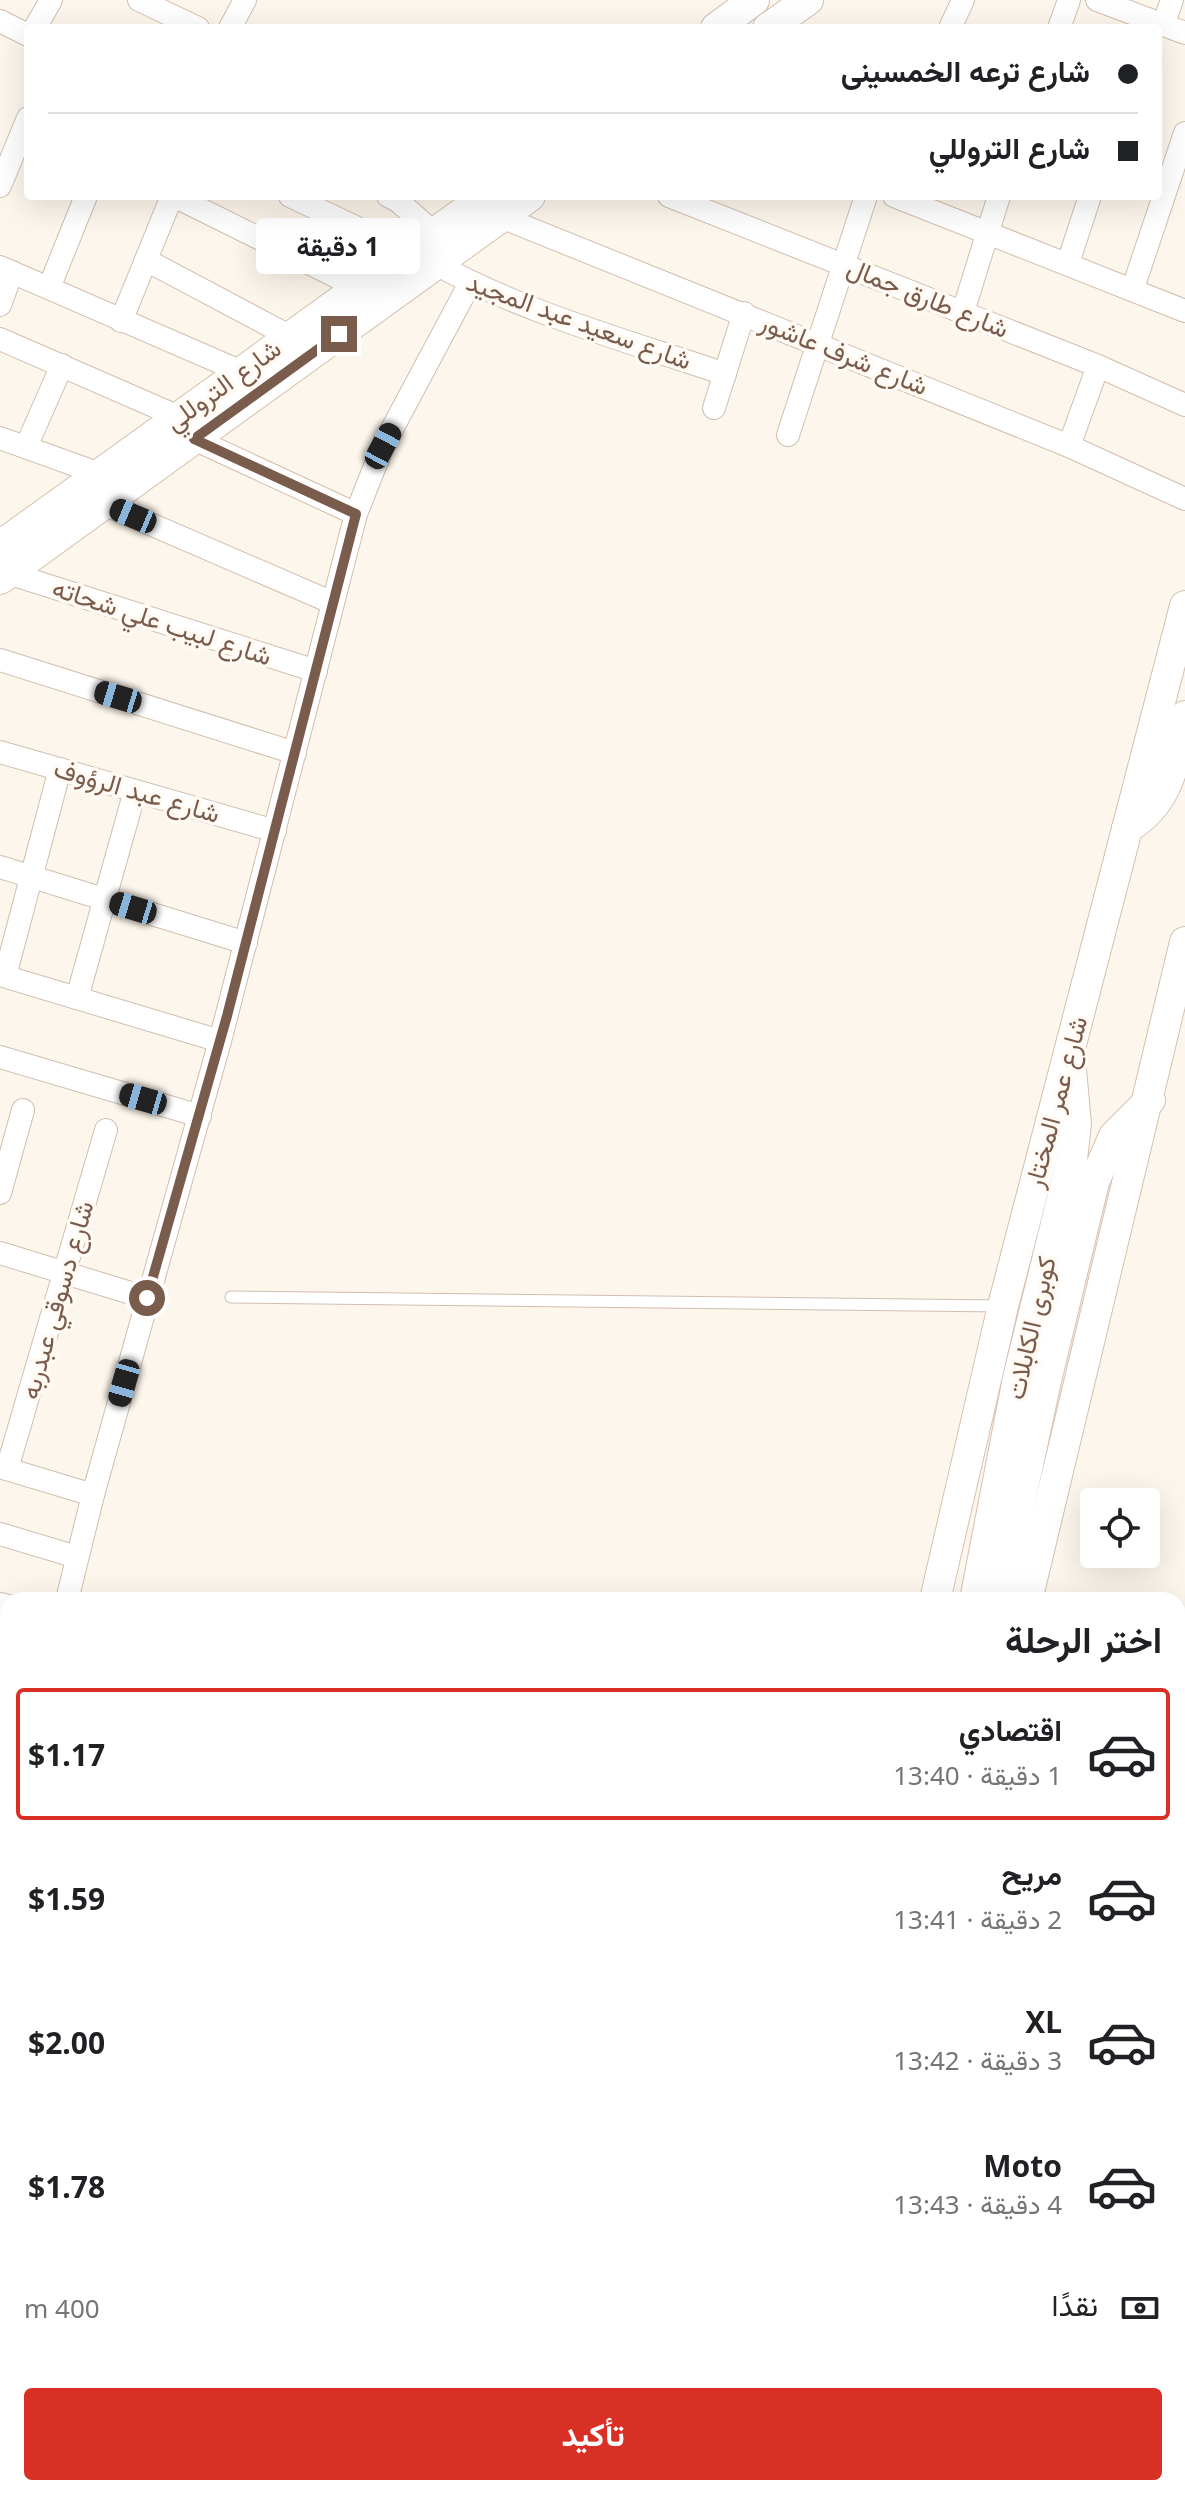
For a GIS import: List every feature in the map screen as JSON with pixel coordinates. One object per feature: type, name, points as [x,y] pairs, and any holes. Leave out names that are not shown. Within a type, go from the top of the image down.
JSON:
[{"type":"main road","points":[[721,24],[754,0]]},
{"type":"main road","points":[[774,24],[808,0]]},
{"type":"main road","name":"شارع التروللي","points":[[4,554],[104,504],[242,372],[359,288],[422,258],[434,233],[493,206],[515,200]]},
{"type":"main road","name":"شارع التروللي","points":[[4,554],[100,474],[186,428],[493,206]]},
{"type":"main road","name":"شارع عمر المختار","points":[[937,1592],[1003,1306],[1185,606]]},
{"type":"main road","points":[[1127,828],[1149,813],[1165,792],[1185,716]]},
{"type":"main road","points":[[1029,1592],[1150,1100],[1185,942]]},
{"type":"main road","name":"كوبرى الكابلات","points":[[977,1592],[1018,1378],[1072,1159],[1075,1102],[1068,1056]]},
{"type":"main road","name":"كوبرى الكابلات","points":[[1001,1592],[1045,1385],[1096,1174],[1114,1136],[1150,1100]]},
{"type":"street","points":[[37,24],[51,0]]},
{"type":"street","points":[[139,0],[190,24]]},
{"type":"street","points":[[232,24],[245,0]]},
{"type":"street","points":[[952,24],[963,0]]},
{"type":"street","points":[[1060,24],[1069,0]]},
{"type":"street","points":[[1097,0],[1153,24],[1172,0]]},
{"type":"street","points":[[0,21],[24,33]]},
{"type":"street","points":[[1162,27],[1185,33]]},
{"type":"street","points":[[0,186],[24,128]]},
{"type":"street","points":[[1133,288],[1185,133]]},
{"type":"street","points":[[49,288],[84,200]]},
{"type":"street","points":[[121,321],[171,200]]},
{"type":"street","points":[[181,200],[359,288]]},
{"type":"street","name":"شارع سعيد عبد المجيد","points":[[299,200],[470,283],[725,374]]},
{"type":"street","points":[[396,200],[434,233]]},
{"type":"street","name":"شارع طارق جمال","points":[[679,200],[1098,366],[1185,405]]},
{"type":"street","points":[[788,435],[865,200]]},
{"type":"street","points":[[904,200],[1185,311]]},
{"type":"street","points":[[963,312],[998,200]]},
{"type":"street","points":[[1068,263],[1089,200]]},
{"type":"street","name":"شارع شرف عاشور","points":[[493,206],[1069,446],[1185,499]]},
{"type":"street","points":[[146,260],[291,337]]},
{"type":"street","points":[[0,305],[6,270],[242,372]]},
{"type":"street","points":[[69,1592],[147,1298],[220,1041],[356,514],[383,446],[470,283]]},
{"type":"street","points":[[714,408],[744,313]]},
{"type":"street","points":[[0,339],[62,365],[356,514]]},
{"type":"street","points":[[26,447],[62,365]]},
{"type":"street","points":[[1069,446],[1098,366]]},
{"type":"street","points":[[0,438],[100,474]]},
{"type":"street","points":[[104,504],[333,603]]},
{"type":"street","name":"شارع لبيب علي شحاته","points":[[4,554],[316,671]]},
{"type":"street","points":[[0,660],[295,753]]},
{"type":"street","name":"شارع عبد الرؤوف","points":[[0,752],[275,831]]},
{"type":"street","points":[[60,769],[2,976],[220,1041]]},
{"type":"street","points":[[77,998],[135,791]]},
{"type":"street","points":[[0,867],[246,943]]},
{"type":"street","points":[[0,1057],[200,1116]]},
{"type":"street","points":[[0,1193],[23,1110]]},
{"type":"street","name":"شارع دسوقي عبدربه","points":[[3,1468],[106,1130]]},
{"type":"street","points":[[0,1253],[147,1298]]},
{"type":"street","points":[[3,1468],[93,1495]]},
{"type":"street","points":[[0,1534],[77,1557]]},
{"type":"lane","points":[[231,1297],[1003,1306]]},
{"type":"route","points":[[147,1298],[227,1016],[356,514],[194,439],[339,334]]}]
